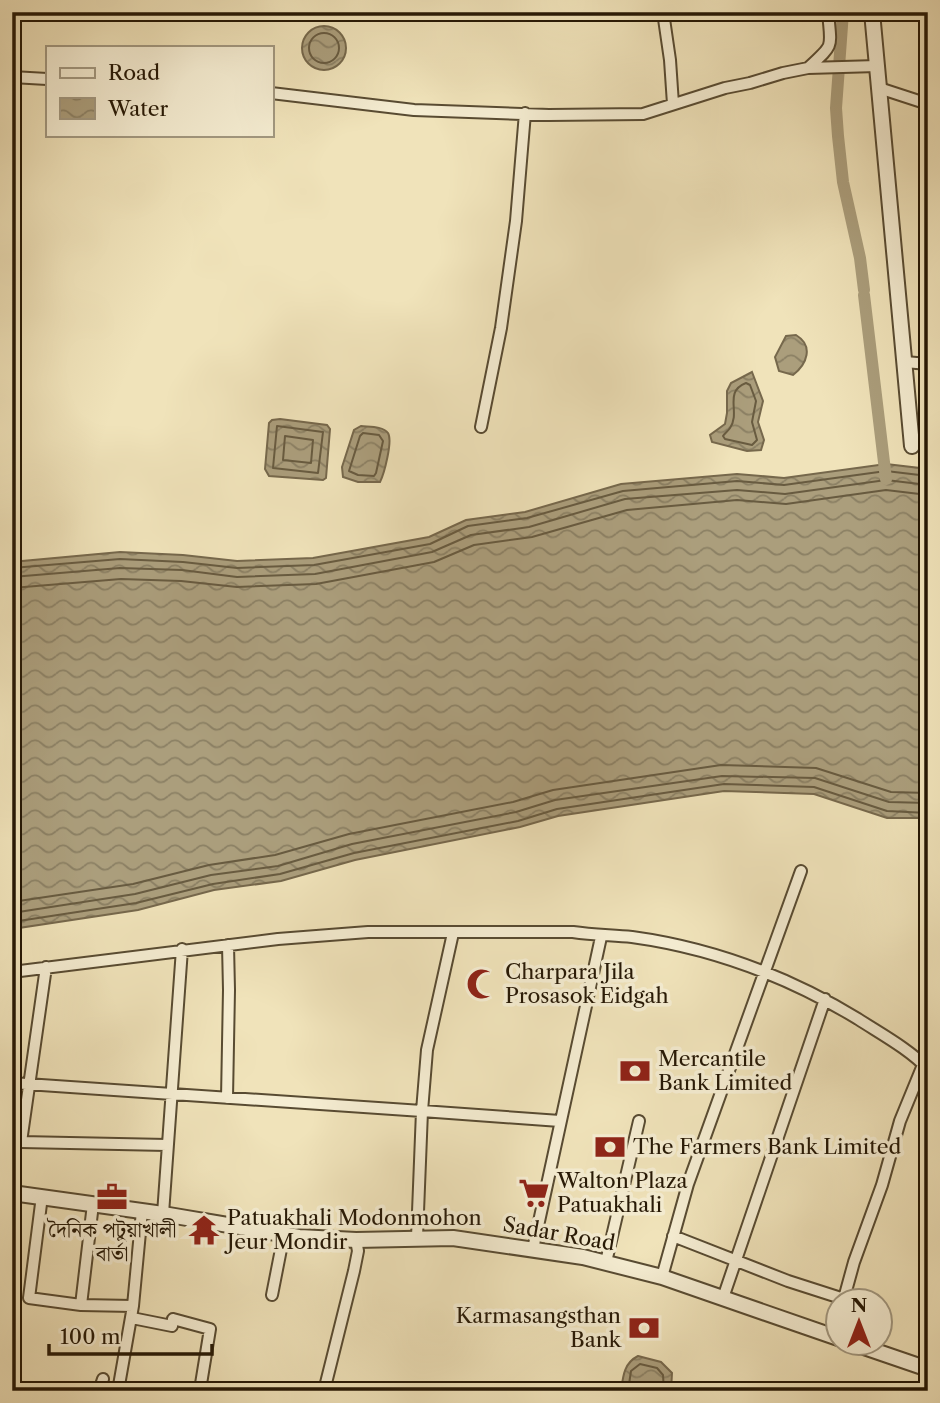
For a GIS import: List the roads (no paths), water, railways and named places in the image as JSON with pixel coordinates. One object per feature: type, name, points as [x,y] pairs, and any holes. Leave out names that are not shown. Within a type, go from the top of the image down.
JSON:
[{"type":"street","points":[[663,12],[673,104]]},
{"type":"street","points":[[808,68],[826,53],[831,44],[828,12]]},
{"type":"street","points":[[872,12],[912,446]]},
{"type":"street","points":[[273,93],[414,110],[643,114],[726,88],[808,68],[877,66]]},
{"type":"street","points":[[12,77],[46,79]]},
{"type":"street","points":[[879,88],[928,104]]},
{"type":"street","points":[[481,427],[501,328],[516,221],[525,113]]},
{"type":"street","points":[[905,362],[928,364]]},
{"type":"street","points":[[662,1278],[688,1184],[801,871]]},
{"type":"street","points":[[12,972],[181,949],[368,932],[573,932],[601,937],[630,937],[695,949],[765,972],[825,999],[883,1034],[926,1067],[900,1121],[882,1185],[847,1288]]},
{"type":"street","points":[[417,1237],[427,1050],[453,933]]},
{"type":"street","points":[[533,1249],[601,937]]},
{"type":"street","points":[[228,945],[228,1098]]},
{"type":"street","points":[[163,1214],[181,949]]},
{"type":"street","points":[[46,967],[21,1142],[167,1145]]},
{"type":"street","points":[[723,1298],[825,999]]},
{"type":"street","points":[[12,1083],[560,1121]]},
{"type":"street","points":[[606,1262],[639,1121]]},
{"type":"street","name":"Sadar Road","points":[[12,1193],[93,1203],[299,1237],[356,1240],[453,1237],[533,1249],[606,1262],[662,1278],[824,1333]]},
{"type":"street","points":[[42,1196],[29,1297],[133,1312],[172,1326],[173,1319],[210,1329],[200,1390],[177,1391]]},
{"type":"street","points":[[81,1305],[93,1203]]},
{"type":"street","points":[[118,1391],[133,1312],[142,1211]]},
{"type":"street","points":[[272,1295],[284,1234]]},
{"type":"street","points":[[673,1236],[824,1293]]},
{"type":"street","points":[[324,1391],[354,1271],[358,1251],[356,1240]]},
{"type":"street","points":[[894,1357],[928,1369]]},
{"type":"street","points":[[99,1391],[103,1379]]},
{"type":"water","points":[[324,26],[339,33],[346,48],[339,63],[324,70],[309,63],[302,48],[309,33]]},
{"type":"water","points":[[796,335],[805,344],[807,355],[802,366],[793,375],[779,371],[775,357],[786,336]]},
{"type":"water","points":[[752,372],[763,401],[758,422],[764,440],[761,450],[747,451],[712,442],[710,435],[725,424],[727,391],[731,383]]},
{"type":"water","points":[[280,419],[327,425],[330,429],[326,478],[323,480],[269,476],[265,469],[269,423]]},
{"type":"water","points":[[361,426],[379,428],[388,433],[389,450],[380,482],[358,482],[343,477],[342,467],[354,430]]},
{"type":"water","points":[[886,464],[928,469],[928,820],[887,818],[814,794],[724,791],[558,816],[520,827],[355,860],[281,881],[214,890],[138,910],[12,929],[12,562],[120,552],[237,561],[313,558],[429,537],[466,520],[525,512],[621,484],[737,474],[784,478]]},
{"type":"water","points":[[638,1356],[661,1362],[672,1373],[671,1391],[621,1391],[627,1366]]},
{"type":"waterway","points":[[843,12],[836,108],[838,136],[843,182],[860,258],[864,290]]},
{"type":"waterway","points":[[864,295],[886,479]]},
{"type":"place","name":"Charpara Jila Prosasok Eidgah","points":[[482,984]]},
{"type":"place","name":"Mercantile Bank Limited","points":[[635,1071]]},
{"type":"place","name":"The Farmers Bank Limited","points":[[610,1147]]},
{"type":"place","name":"Walton Plaza Patuakhali","points":[[534,1193]]},
{"type":"place","name":"দৈনিক পটুয়াখালী বার্তা","points":[[112,1197]]},
{"type":"place","name":"Patuakhali Modonmohon Jeur Mondir","points":[[204,1230]]},
{"type":"place","name":"Karmasangsthan Bank","points":[[644,1328]]}]
